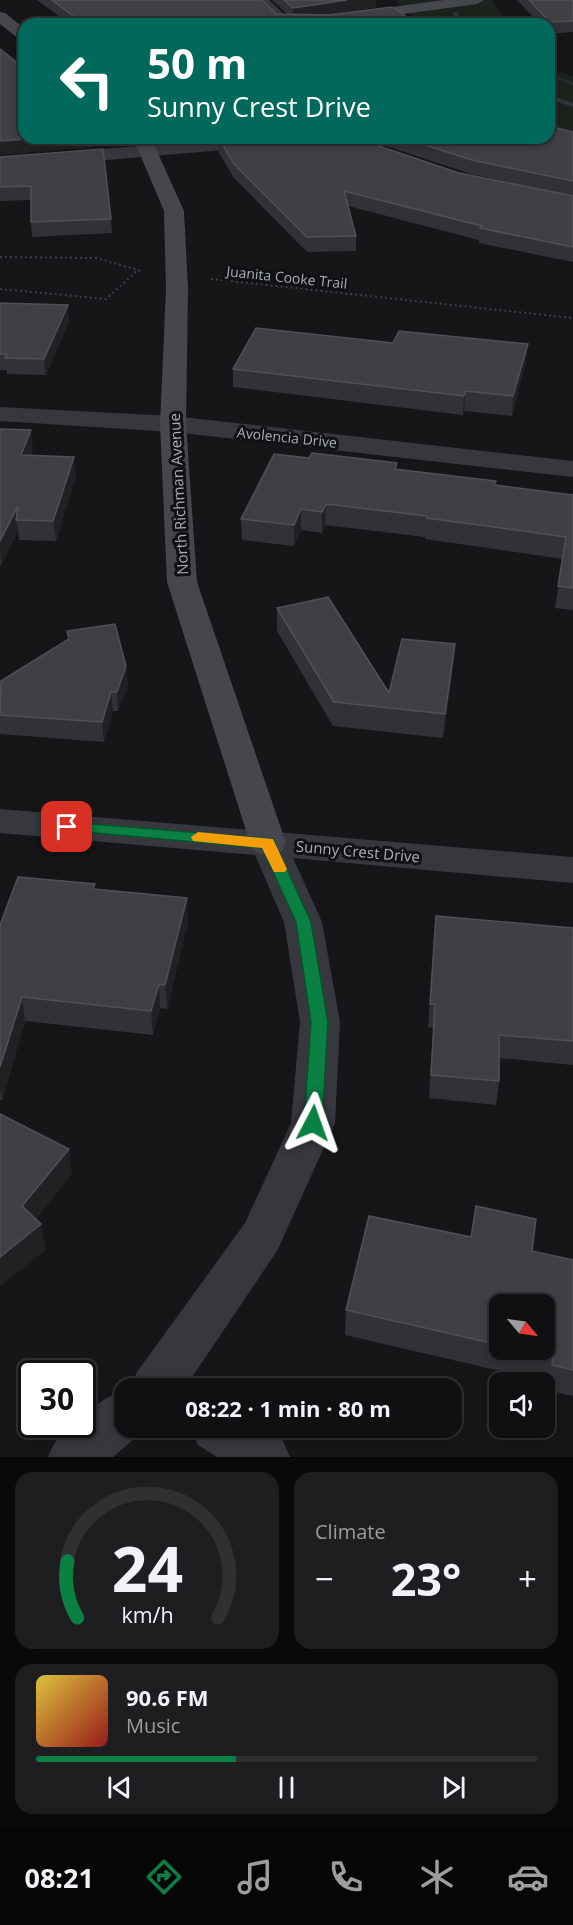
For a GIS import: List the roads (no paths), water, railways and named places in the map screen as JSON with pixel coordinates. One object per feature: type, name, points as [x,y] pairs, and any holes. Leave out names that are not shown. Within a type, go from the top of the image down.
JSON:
[{"type":"street","points":[[261,0],[281,18]]},
{"type":"street","points":[[341,18],[477,0]]},
{"type":"street","points":[[0,16],[18,31]]},
{"type":"street","points":[[0,163],[146,144]]},
{"type":"street","name":"North Richman Avenue","points":[[146,144],[174,211],[176,275],[174,424],[182,582],[268,843]]},
{"type":"street","name":"Avolencia Drive","points":[[0,414],[174,424],[573,469]]},
{"type":"street","name":"Sunny Crest Drive","points":[[0,821],[573,870]]},
{"type":"street","points":[[163,1378],[261,1237],[313,1123],[320,1022],[303,922],[268,843]]},
{"type":"street","points":[[74,1457],[114,1423]]},
{"type":"street","points":[[233,1438],[264,1457]]},
{"type":"waterway","points":[[455,13],[457,18]]},
{"type":"waterway","points":[[555,99],[573,105]]}]
